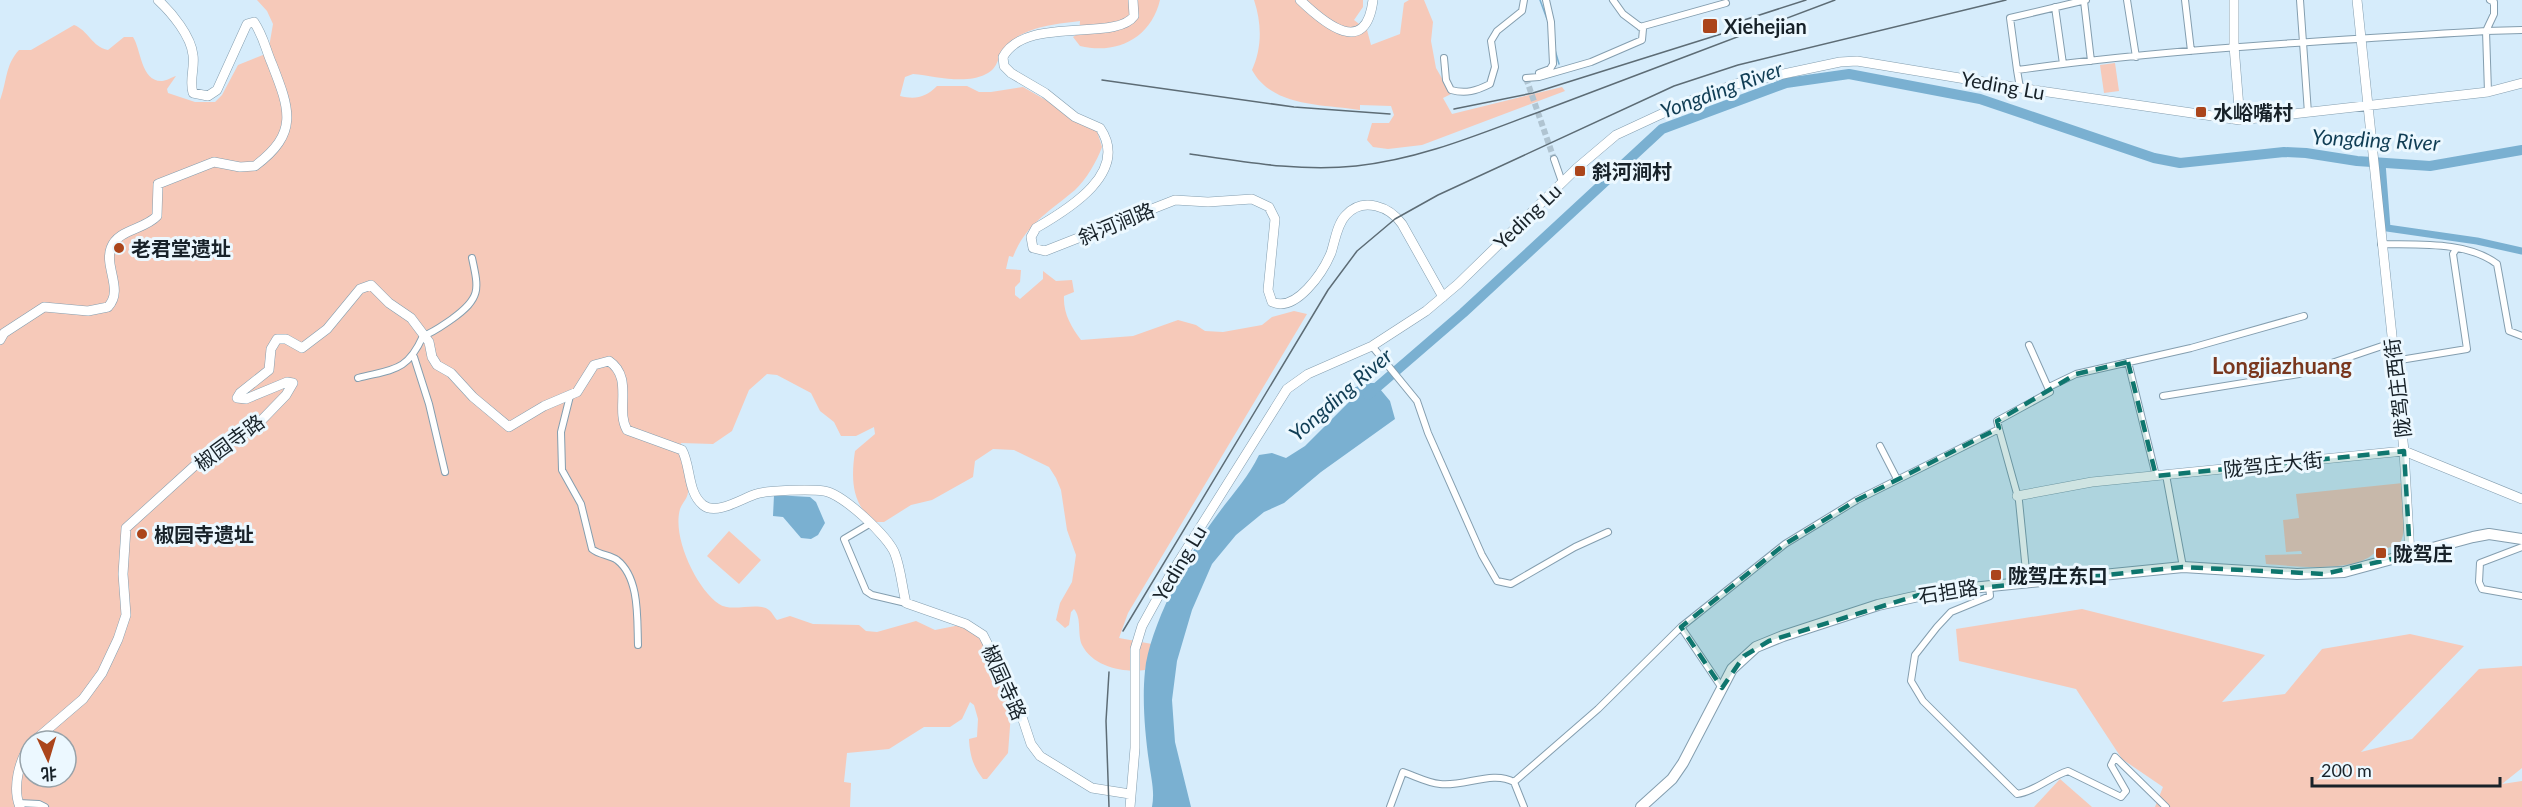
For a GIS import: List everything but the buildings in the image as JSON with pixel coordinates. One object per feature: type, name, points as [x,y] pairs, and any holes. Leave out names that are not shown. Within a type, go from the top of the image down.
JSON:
[{"type":"main road","name":"石担路","points":[[1641,807],[1672,779],[1683,763],[1732,669],[1744,656],[1769,641],[1902,599],[1989,585],[2183,567],[2324,574],[2362,568],[2489,534],[2522,539]]},
{"type":"street","points":[[0,340],[4,333],[44,308],[88,311],[108,307],[115,297],[111,247],[118,237],[145,225],[157,216],[158,184],[214,162],[240,168],[255,166],[284,136],[288,126],[282,87],[271,63],[265,38],[254,22],[248,24],[217,90],[208,96],[194,93],[191,86],[193,55],[177,20],[158,0]]},
{"type":"street","name":"斜河涧路","points":[[1133,0],[1134,16],[1124,25],[1072,29],[1032,36],[1012,45],[1003,57],[1004,66],[1011,73],[1046,93],[1075,117],[1100,128],[1110,151],[1107,163],[1087,194],[1036,228],[1030,237],[1033,248],[1045,251],[1175,200],[1208,202],[1252,199],[1264,203],[1273,212],[1276,233],[1268,290],[1272,302],[1283,304],[1296,299],[1314,280],[1330,256],[1346,215],[1361,206],[1378,206],[1395,215],[1402,224],[1443,297]]},
{"type":"street","points":[[1300,0],[1322,21],[1345,31],[1364,28],[1369,22],[1373,0]]},
{"type":"street","points":[[1444,58],[1446,80],[1451,90],[1462,93],[1475,91],[1490,84],[1495,67],[1491,40],[1497,31],[1522,11],[1524,0]]},
{"type":"street","points":[[1546,0],[1553,46],[1550,69],[1528,77],[1539,77],[1591,62],[1642,40],[1640,27],[1623,14],[1612,0]]},
{"type":"street","points":[[2020,88],[2010,18],[2085,0],[2091,61]]},
{"type":"street","points":[[2127,0],[2136,57]]},
{"type":"street","points":[[2185,0],[2191,51]]},
{"type":"street","points":[[2234,0],[2234,46],[2240,120]]},
{"type":"street","points":[[2300,0],[2308,113]]},
{"type":"street","name":"陇驾庄西街","points":[[2357,0],[2380,244],[2404,451],[2410,555]]},
{"type":"street","points":[[2488,92],[2486,31],[2494,14],[2494,2],[2490,0]]},
{"type":"street","points":[[1640,27],[1726,3]]},
{"type":"street","points":[[2055,7],[2063,64]]},
{"type":"street","points":[[2017,70],[2234,46],[2522,30]]},
{"type":"street","name":"Yeding Lu","points":[[1130,807],[1135,747],[1136,650],[1142,626],[1287,389],[1308,374],[1372,346],[1443,297],[1600,147],[1633,125],[1736,84],[1840,62],[1873,62],[2020,88],[2240,120],[2368,109],[2488,92],[2522,83]]},
{"type":"street","points":[[1554,159],[1562,182]]},
{"type":"street","points":[[2380,244],[2482,253],[2497,264],[2506,322],[2510,331],[2522,336]]},
{"type":"street","points":[[2393,361],[2467,349],[2453,254],[2456,249]]},
{"type":"street","points":[[358,378],[389,371],[414,357],[423,336],[431,333],[472,302],[478,285],[472,258]]},
{"type":"street","name":"椒园寺路","points":[[48,729],[83,699],[102,673],[118,639],[126,615],[123,574],[126,528],[202,459],[255,427],[292,386],[293,383],[287,382],[246,399],[237,398],[269,370],[271,349],[277,339],[286,339],[302,348],[310,344],[327,329],[365,285],[377,288],[389,303],[411,318],[429,342],[432,357],[437,365],[452,373],[473,397],[509,427],[544,406],[577,392],[594,365],[603,361],[613,363],[624,387],[622,416],[627,430],[682,450],[696,495],[703,505],[709,508],[730,505],[764,492],[826,491],[885,535],[895,552],[906,603],[966,624],[983,635],[1017,702],[1031,744],[1040,756],[1092,788],[1131,794]]},
{"type":"street","points":[[2049,387],[2076,374],[2191,348],[2304,316]]},
{"type":"street","points":[[2163,396],[2299,374],[2391,343]]},
{"type":"street","points":[[2027,581],[2025,538],[2017,496],[1997,421],[2050,392],[2029,345]]},
{"type":"street","points":[[1372,346],[1417,401],[1428,433],[1477,545],[1497,581],[1511,584],[1575,547],[1608,532]]},
{"type":"street","points":[[414,357],[429,404],[445,472]]},
{"type":"street","points":[[2128,362],[2156,476]]},
{"type":"street","points":[[570,396],[561,432],[562,470],[581,504],[592,549],[615,558],[625,568],[636,599],[638,645]]},
{"type":"street","points":[[1514,782],[1598,709],[1681,627],[1785,544],[1857,500],[1999,429]]},
{"type":"street","points":[[1880,446],[1897,479]]},
{"type":"street","name":"陇驾庄大街","points":[[2017,496],[2092,482],[2404,451],[2522,499]]},
{"type":"street","points":[[2166,475],[2183,567]]},
{"type":"street","points":[[871,523],[844,539],[866,591],[872,595],[906,603]]},
{"type":"street","points":[[2522,547],[2480,563],[2479,582],[2482,589],[2491,592],[2522,596]]},
{"type":"street","points":[[1989,585],[1990,596],[1951,612],[1915,655],[1911,681],[1923,701],[2017,794],[2024,793],[2052,776],[2068,771],[2121,797],[2126,791],[2111,765],[2115,757],[2166,807]]},
{"type":"street","points":[[1681,627],[1722,688]]},
{"type":"street","points":[[1390,807],[1403,772],[1439,784],[1464,783],[1504,776],[1514,782],[1524,807]]},
{"type":"street","points":[[19,789],[19,805],[39,804],[45,807]]},
{"type":"highlighted area","points":[[2128,362],[2156,476],[2404,451],[2410,555],[2324,574],[2183,567],[1922,594],[1769,641],[1744,656],[1722,688],[1681,627],[1785,544],[1857,500],[1999,428],[1997,421],[2076,374]]},
{"type":"shaded area","points":[[257,0],[1160,0],[1149,24],[1130,41],[1107,48],[1080,46],[1073,37],[1079,33],[1080,21],[1049,25],[1028,31],[1011,42],[1002,52],[993,69],[986,74],[969,79],[959,79],[913,74],[905,77],[900,96],[920,97],[937,86],[967,86],[979,92],[1023,87],[1051,103],[1074,121],[1097,131],[1102,147],[1087,176],[1075,190],[1031,227],[1013,257],[1009,256],[1006,269],[1021,270],[1020,282],[1015,287],[1015,295],[1020,299],[1043,279],[1043,271],[1056,281],[1072,280],[1074,292],[1064,296],[1065,308],[1071,325],[1081,340],[1133,336],[1178,320],[1196,325],[1205,331],[1223,332],[1262,325],[1272,317],[1294,311],[1307,314],[1128,613],[1119,638],[1152,644],[1145,670],[1110,667],[1087,653],[1082,645],[1078,617],[1074,609],[1071,612],[1069,625],[1065,628],[1056,620],[1060,603],[1072,582],[1076,555],[1067,530],[1061,490],[1049,467],[1014,450],[993,449],[975,461],[973,477],[932,500],[911,505],[884,522],[876,522],[857,500],[853,481],[855,451],[875,434],[874,427],[856,436],[841,436],[834,422],[820,411],[811,393],[777,375],[767,374],[749,390],[732,431],[713,444],[681,443],[688,491],[680,509],[679,533],[694,574],[719,604],[730,607],[764,608],[770,611],[777,620],[790,616],[813,624],[859,625],[866,631],[877,632],[916,621],[935,630],[960,625],[983,640],[1012,700],[1008,753],[987,779],[983,779],[971,756],[969,739],[977,737],[978,719],[974,705],[970,702],[962,719],[950,727],[924,727],[889,749],[847,753],[844,782],[851,783],[850,807],[0,807],[0,100],[9,68],[19,50],[31,50],[74,25],[98,46],[108,50],[124,37],[133,37],[150,76],[162,81],[176,76],[167,89],[168,93],[195,102],[215,102],[222,95],[238,65],[268,53],[273,24],[267,11]]},
{"type":"shaded area","points":[[1254,0],[1363,0],[1363,7],[1354,20],[1367,30],[1371,45],[1400,34],[1404,3],[1409,0],[1424,0],[1433,22],[1431,41],[1436,68],[1451,94],[1443,98],[1452,114],[1562,87],[1565,91],[1422,145],[1388,149],[1373,147],[1367,140],[1372,123],[1389,123],[1394,115],[1391,106],[1360,105],[1360,110],[1299,102],[1272,91],[1261,82],[1252,70],[1258,53],[1260,36]]},
{"type":"shaded area","points":[[2115,63],[2119,91],[2104,93],[2100,65]]},
{"type":"shaded area","points":[[2403,483],[2404,528],[2400,544],[2395,550],[2391,547],[2376,551],[2367,558],[2341,566],[2308,567],[2266,564],[2265,555],[2302,554],[2301,551],[2286,552],[2283,520],[2299,518],[2296,494]]},
{"type":"shaded area","points":[[729,531],[761,560],[739,584],[707,556]]},
{"type":"shaded area","points":[[2082,609],[2265,655],[2222,702],[2285,694],[2322,649],[2410,634],[2464,646],[2361,752],[2412,739],[2479,669],[2522,666],[2522,768],[2502,784],[2522,781],[2522,807],[2155,807],[2163,787],[2122,759],[2076,689],[1959,661],[1956,629]]},
{"type":"shaded area","points":[[2060,779],[2092,807],[2034,807]]},
{"type":"water","points":[[1364,383],[1375,383],[1390,401],[1395,419],[1321,472],[1284,503],[1264,512],[1236,535],[1212,564],[1192,610],[1177,661],[1172,700],[1175,742],[1191,807],[1152,807],[1153,790],[1144,716],[1145,671],[1161,614],[1181,573],[1202,536],[1243,481],[1259,455],[1272,453],[1286,458],[1305,446],[1356,395],[1354,388]]},
{"type":"water","points":[[774,495],[810,497],[816,502],[825,523],[818,535],[811,539],[801,538],[783,517],[773,516]]},
{"type":"waterway","points":[[1540,0],[1547,19]]},
{"type":"waterway","points":[[1555,50],[1559,64]]},
{"type":"waterway","name":"Yongding River","points":[[1368,395],[1463,313],[1662,129],[1786,83],[1849,74],[1980,99],[2154,158],[2180,163],[2284,152],[2357,161],[2430,166],[2522,150]]},
{"type":"waterway","points":[[2382,163],[2387,228],[2477,241],[2522,251]]},
{"type":"waterway","points":[[1594,165],[1601,186]]},
{"type":"tunnel","points":[[1526,78],[1554,159]]},
{"type":"railway","points":[[1741,21],[1806,0]]},
{"type":"railway","points":[[1190,154],[1315,168],[1356,166],[1405,157],[1477,135],[1835,0]]},
{"type":"railway","points":[[1123,631],[1328,290],[1357,251],[1395,219],[1438,195],[1674,86],[1738,65],[2006,0]]},
{"type":"railway","points":[[1454,109],[1533,93],[1753,24]]},
{"type":"railway","points":[[1102,80],[1294,107],[1390,114]]},
{"type":"railway","points":[[1109,672],[1106,721],[1109,807]]},
{"type":"place","name":"Xiehejian","points":[[1710,26]]},
{"type":"place","name":"水峪嘴村","points":[[2201,112]]},
{"type":"place","name":"斜河涧村","points":[[1580,171]]},
{"type":"place","name":"老君堂遗址","points":[[119,248]]},
{"type":"place","name":"椒园寺遗址","points":[[142,534]]},
{"type":"place","name":"陇驾庄","points":[[2381,553]]},
{"type":"place","name":"陇驾庄东口","points":[[1996,575]]},
{"type":"district","name":"Longjiazhuang","points":[[2282,365]]}]
